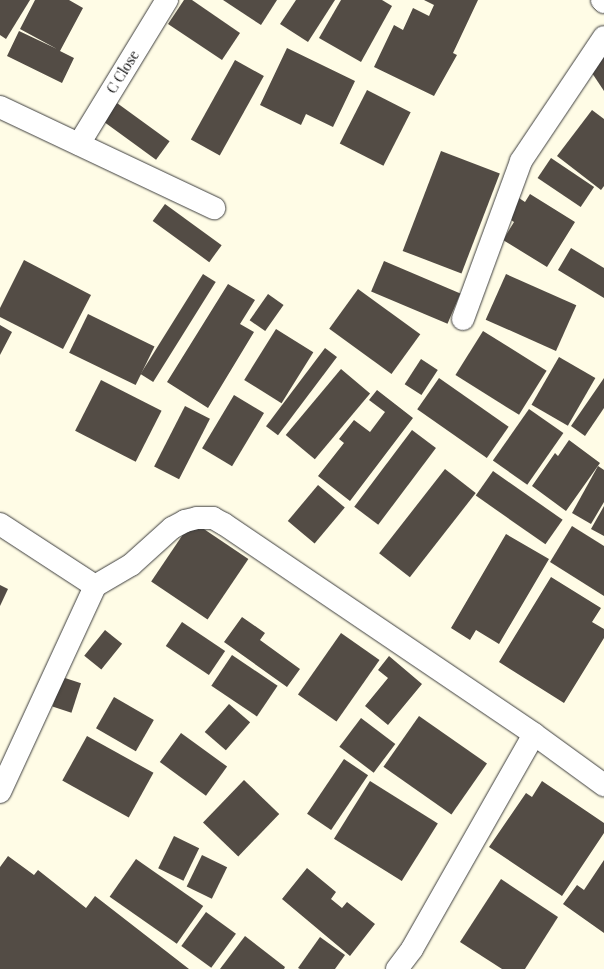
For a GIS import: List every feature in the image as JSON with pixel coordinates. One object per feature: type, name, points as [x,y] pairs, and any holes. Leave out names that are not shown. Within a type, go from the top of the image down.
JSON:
[{"type":"street","name":"C Close","points":[[79,144],[167,0]]},
{"type":"street","points":[[463,319],[520,161],[604,37]]},
{"type":"street","points":[[0,107],[214,208]]},
{"type":"street","points":[[0,792],[95,586],[132,565],[172,528],[185,521],[197,518],[213,518],[534,734],[604,785]]},
{"type":"street","points":[[0,524],[95,586]]},
{"type":"street","points":[[397,969],[412,949],[534,734]]},
{"type":"building","points":[[0,0],[30,0],[6,39],[0,35]]},
{"type":"building","points":[[35,0],[69,0],[83,8],[60,51],[74,58],[62,83],[7,56],[19,31],[57,49],[20,29]]},
{"type":"building","points":[[184,0],[192,0],[240,33],[222,60],[168,24]]},
{"type":"building","points":[[223,0],[277,0],[261,25]]},
{"type":"building","points":[[296,0],[335,0],[308,42],[280,24]]},
{"type":"building","points":[[341,0],[382,0],[392,6],[361,62],[319,38]]},
{"type":"building","points":[[424,0],[478,0],[453,53],[457,55],[434,96],[374,67],[394,25],[403,30],[413,8],[429,16],[434,5]]},
{"type":"building","points":[[287,48],[355,81],[333,127],[306,114],[301,125],[260,105]]},
{"type":"building","points":[[604,52],[604,91],[590,70]]},
{"type":"building","points":[[235,60],[264,76],[220,156],[191,140]]},
{"type":"building","points":[[367,90],[411,112],[383,166],[340,143]]},
{"type":"building","points":[[117,103],[170,141],[156,160],[103,122]]},
{"type":"building","points":[[592,110],[604,119],[604,186],[601,190],[557,156]]},
{"type":"building","points":[[441,151],[500,174],[461,273],[403,251]]},
{"type":"building","points":[[551,158],[594,187],[581,207],[538,178]]},
{"type":"building","points":[[530,194],[575,222],[547,267],[503,240],[514,222],[504,215],[516,196],[525,202]]},
{"type":"building","points":[[165,204],[222,245],[209,262],[153,221]]},
{"type":"building","points":[[571,248],[604,268],[604,298],[558,270]]},
{"type":"building","points":[[24,260],[91,295],[63,349],[0,317],[0,308]]},
{"type":"building","points":[[384,261],[460,293],[448,324],[371,291]]},
{"type":"building","points":[[203,274],[216,282],[153,382],[140,374]]},
{"type":"building","points":[[506,274],[576,305],[556,351],[486,320]]},
{"type":"building","points":[[228,284],[255,300],[240,324],[254,332],[208,408],[167,382]]},
{"type":"building","points":[[358,289],[420,334],[391,374],[329,329]]},
{"type":"building","points":[[268,294],[284,305],[265,331],[250,320]]},
{"type":"building","points":[[88,314],[155,346],[136,385],[69,353]]},
{"type":"building","points":[[0,325],[12,332],[0,355]]},
{"type":"building","points":[[276,329],[313,352],[282,403],[244,380]]},
{"type":"building","points":[[483,331],[547,371],[519,415],[455,375]]},
{"type":"building","points":[[325,348],[337,357],[278,435],[266,426]]},
{"type":"building","points":[[559,357],[595,378],[568,426],[532,405]]},
{"type":"building","points":[[421,359],[438,370],[421,395],[405,384]]},
{"type":"building","points":[[341,369],[370,393],[315,459],[286,435]]},
{"type":"building","points":[[439,378],[509,427],[487,458],[417,409]]},
{"type":"building","points":[[604,378],[604,408],[585,436],[571,426]]},
{"type":"building","points":[[101,380],[162,411],[136,462],[75,431]]},
{"type":"building","points":[[377,390],[413,418],[350,501],[318,476],[344,443],[339,439],[354,420],[370,432],[385,412],[369,400]]},
{"type":"building","points":[[234,395],[264,413],[232,466],[202,448]]},
{"type":"building","points":[[185,406],[210,419],[179,479],[154,467]]},
{"type":"building","points":[[529,409],[563,433],[527,485],[493,461]]},
{"type":"building","points":[[412,430],[436,448],[378,525],[354,507]]},
{"type":"building","points":[[569,440],[600,463],[566,511],[532,486],[555,453],[558,456]]},
{"type":"building","points":[[598,466],[604,470],[604,502],[591,524],[572,513]]},
{"type":"building","points":[[445,469],[476,493],[410,577],[379,553]]},
{"type":"building","points":[[493,471],[563,520],[545,544],[476,496]]},
{"type":"building","points":[[318,485],[345,507],[315,544],[288,521]]},
{"type":"building","points":[[604,506],[604,536],[591,529]]},
{"type":"building","points":[[192,521],[248,559],[208,620],[151,582]]},
{"type":"building","points":[[572,526],[604,546],[604,596],[550,562]]},
{"type":"building","points":[[506,534],[549,559],[499,644],[476,630],[470,640],[451,628]]},
{"type":"building","points":[[551,577],[601,608],[592,622],[604,629],[604,638],[564,703],[499,662]]},
{"type":"building","points":[[0,585],[8,589],[0,606]]},
{"type":"building","points":[[242,617],[265,633],[260,640],[300,669],[287,687],[224,642]]},
{"type":"building","points":[[182,622],[225,651],[209,675],[166,646]]},
{"type":"building","points":[[105,630],[122,644],[101,669],[84,656]]},
{"type":"building","points":[[341,633],[380,660],[336,721],[298,694]]},
{"type":"building","points":[[232,655],[278,686],[257,716],[211,686]]},
{"type":"building","points":[[389,656],[422,684],[388,725],[365,706],[388,678],[378,670]]},
{"type":"building","points":[[62,677],[81,683],[71,713],[52,706]]},
{"type":"building","points":[[114,697],[154,720],[136,751],[96,728]]},
{"type":"building","points":[[229,704],[250,722],[226,750],[205,732]]},
{"type":"building","points":[[419,716],[487,764],[451,814],[383,767]]},
{"type":"building","points":[[361,718],[395,744],[374,773],[339,747]]},
{"type":"building","points":[[181,733],[227,767],[206,796],[160,762]]},
{"type":"building","points":[[87,736],[153,773],[129,817],[62,781]]},
{"type":"building","points":[[344,759],[368,775],[331,830],[307,814]]},
{"type":"building","points":[[244,780],[279,814],[238,856],[203,822]]},
{"type":"building","points":[[370,781],[438,823],[402,881],[334,839]]},
{"type":"building","points":[[542,781],[604,823],[604,833],[562,896],[489,847],[526,793],[532,797]]},
{"type":"building","points":[[174,836],[199,848],[183,881],[158,868]]},
{"type":"building","points":[[202,855],[227,867],[212,899],[187,886]]},
{"type":"building","points":[[8,856],[34,875],[38,870],[86,908],[95,896],[189,969],[0,969],[0,867]]},
{"type":"building","points":[[136,859],[203,906],[177,944],[110,897]]},
{"type":"building","points":[[604,860],[604,933],[563,904],[577,885],[584,890]]},
{"type":"building","points":[[307,868],[336,892],[331,899],[342,908],[347,902],[375,924],[350,956],[282,899]]},
{"type":"building","points":[[501,879],[558,917],[525,969],[502,969],[460,942]]},
{"type":"building","points":[[206,912],[236,934],[211,968],[181,946]]},
{"type":"building","points":[[245,936],[285,967],[284,969],[220,969]]},
{"type":"building","points":[[320,937],[345,955],[335,969],[298,968]]}]
